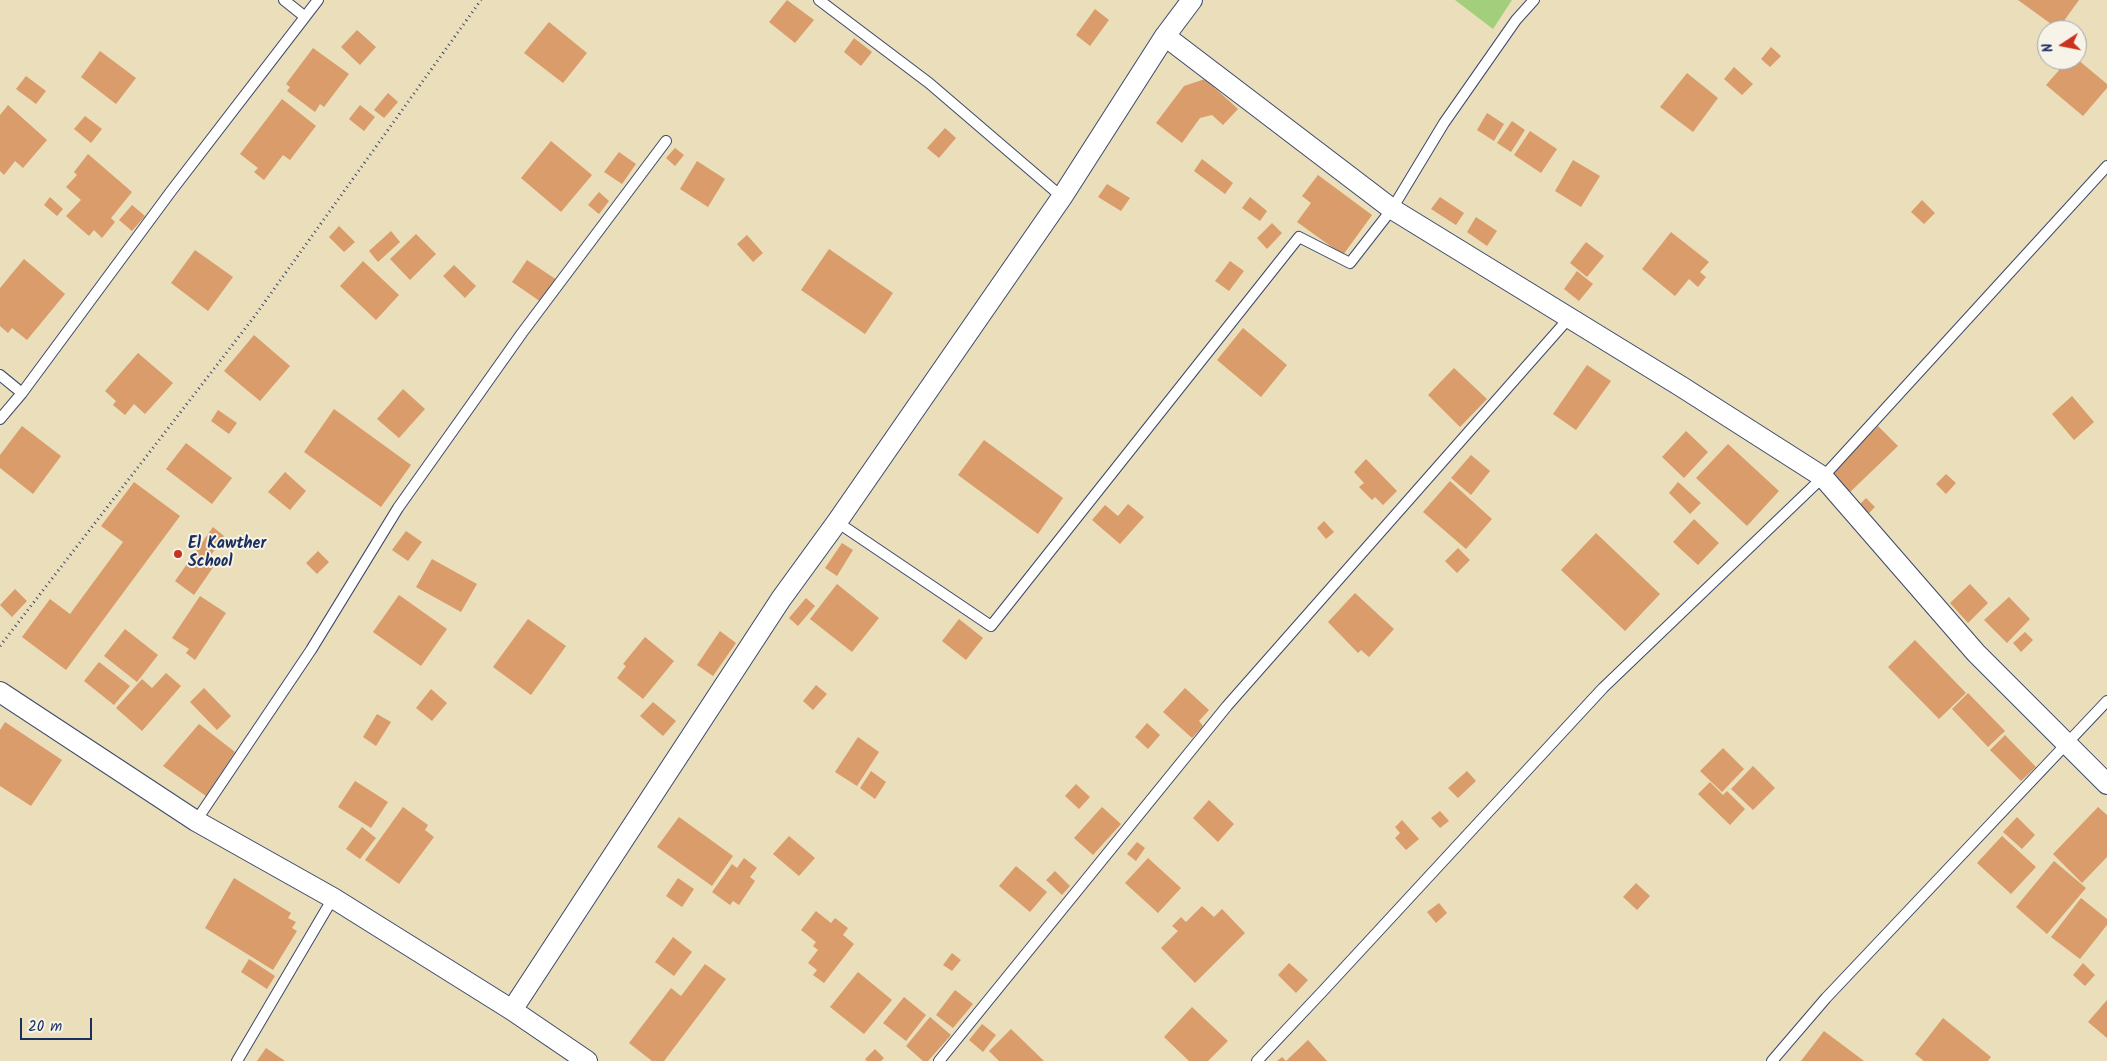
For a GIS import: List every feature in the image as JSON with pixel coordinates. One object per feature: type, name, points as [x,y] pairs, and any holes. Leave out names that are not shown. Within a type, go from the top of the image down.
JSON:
[{"type":"street","points":[[512,1010],[782,599],[1062,197],[1165,36],[1192,0]]},
{"type":"street","points":[[1165,36],[1392,209],[1823,477],[1976,653],[2107,784]]},
{"type":"street","points":[[0,692],[196,820],[333,898],[512,1010],[587,1061]]},
{"type":"lane","points":[[284,0],[304,16]]},
{"type":"lane","points":[[0,419],[22,393],[304,16],[318,0]]},
{"type":"lane","points":[[819,0],[929,83],[1062,197]]},
{"type":"lane","points":[[837,522],[991,626],[1299,237],[1350,263],[1392,209],[1444,123],[1516,20],[1534,0]]},
{"type":"lane","points":[[196,820],[311,650],[398,508],[522,333],[666,140]]},
{"type":"lane","points":[[1257,1061],[1603,688],[1823,477],[2107,166]]},
{"type":"lane","points":[[939,1061],[1228,706],[1568,318]]},
{"type":"lane","points":[[0,375],[22,393]]},
{"type":"lane","points":[[1772,1061],[1826,998],[2107,701]]},
{"type":"lane","points":[[237,1061],[333,898]]},
{"type":"path","points":[[0,646],[254,317],[481,0]]},
{"type":"green space","points":[[1455,0],[1512,0],[1493,29]]},
{"type":"building","points":[[787,0],[814,20],[795,43],[769,22]]},
{"type":"building","points":[[2018,0],[2079,0],[2065,20],[2046,20]]},
{"type":"building","points":[[1095,9],[1109,20],[1090,46],[1076,35]]},
{"type":"building","points":[[549,22],[587,53],[563,83],[524,53]]},
{"type":"building","points":[[357,30],[376,47],[360,65],[341,47]]},
{"type":"building","points":[[854,38],[872,52],[861,66],[844,52]]},
{"type":"building","points":[[1771,47],[1781,56],[1770,67],[1761,59]]},
{"type":"building","points":[[313,48],[349,74],[324,107],[320,104],[315,112],[287,91],[290,87],[286,84]]},
{"type":"building","points":[[100,51],[136,78],[116,104],[81,77]]},
{"type":"building","points":[[1734,67],[1753,84],[1742,95],[1724,79]]},
{"type":"building","points":[[2087,67],[2107,84],[2107,88],[2083,116],[2046,85],[2059,70],[2087,70]]},
{"type":"building","points":[[1687,73],[1718,98],[1693,132],[1660,107]]},
{"type":"building","points":[[26,76],[46,91],[36,104],[16,89]]},
{"type":"building","points":[[1205,79],[1238,109],[1223,125],[1212,115],[1200,118],[1182,143],[1156,123],[1184,86]]},
{"type":"building","points":[[388,93],[398,102],[384,118],[374,110]]},
{"type":"building","points":[[282,99],[316,126],[290,160],[283,155],[264,180],[254,172],[258,168],[240,154]]},
{"type":"building","points":[[8,105],[47,140],[23,168],[15,161],[4,175],[0,171],[0,115]]},
{"type":"building","points":[[360,105],[375,117],[364,131],[349,119]]},
{"type":"building","points":[[1487,113],[1504,124],[1494,141],[1477,130]]},
{"type":"building","points":[[85,116],[102,129],[91,143],[74,129]]},
{"type":"building","points":[[1512,121],[1525,130],[1511,152],[1497,143]]},
{"type":"building","points":[[945,128],[956,138],[939,158],[927,148]]},
{"type":"building","points":[[1530,131],[1557,149],[1541,173],[1514,155]]},
{"type":"building","points":[[551,141],[592,175],[561,212],[521,178]]},
{"type":"building","points":[[675,148],[684,155],[675,166],[666,158]]},
{"type":"building","points":[[619,152],[636,164],[622,184],[604,172]]},
{"type":"building","points":[[88,154],[132,192],[111,218],[115,222],[102,238],[94,230],[89,236],[66,216],[81,200],[66,187],[77,175],[74,172]]},
{"type":"building","points":[[1202,159],[1233,183],[1225,194],[1194,171]]},
{"type":"building","points":[[1573,160],[1600,176],[1581,207],[1555,191]]},
{"type":"building","points":[[697,161],[725,179],[708,207],[680,189]]},
{"type":"building","points":[[1318,175],[1372,215],[1343,255],[1297,222],[1311,203],[1302,196]]},
{"type":"building","points":[[1107,184],[1130,198],[1121,211],[1098,197]]},
{"type":"building","points":[[599,192],[609,201],[599,214],[588,205]]},
{"type":"building","points":[[50,197],[63,209],[57,216],[44,205]]},
{"type":"building","points":[[1250,197],[1267,211],[1260,221],[1242,208]]},
{"type":"building","points":[[1440,197],[1464,213],[1456,225],[1431,209]]},
{"type":"building","points":[[1922,200],[1935,213],[1924,224],[1911,212]]},
{"type":"building","points":[[132,205],[145,216],[132,231],[119,220]]},
{"type":"building","points":[[1476,217],[1497,231],[1487,246],[1467,232]]},
{"type":"building","points":[[1272,223],[1282,233],[1267,249],[1257,238]]},
{"type":"building","points":[[339,226],[355,242],[344,252],[329,237]]},
{"type":"building","points":[[391,231],[400,242],[378,262],[369,251]]},
{"type":"building","points":[[1671,232],[1709,262],[1700,272],[1706,277],[1698,287],[1689,279],[1675,296],[1642,269]]},
{"type":"building","points":[[416,234],[436,254],[410,280],[390,259]]},
{"type":"building","points":[[747,235],[763,253],[753,262],[737,244]]},
{"type":"building","points":[[1586,242],[1604,256],[1587,277],[1570,263]]},
{"type":"building","points":[[829,249],[893,293],[865,334],[801,290]]},
{"type":"building","points":[[195,250],[233,277],[208,311],[171,283]]},
{"type":"building","points":[[24,259],[65,294],[27,340],[12,328],[8,333],[0,326],[0,288]]},
{"type":"building","points":[[527,260],[557,280],[541,302],[512,282]]},
{"type":"building","points":[[363,261],[399,295],[376,320],[340,286]]},
{"type":"building","points":[[1230,261],[1244,271],[1229,291],[1215,281]]},
{"type":"building","points":[[454,265],[476,286],[465,298],[443,276]]},
{"type":"building","points":[[1577,271],[1593,284],[1579,301],[1564,289]]},
{"type":"building","points":[[1243,328],[1287,365],[1261,397],[1217,360]]},
{"type":"building","points":[[254,335],[290,366],[260,401],[224,371]]},
{"type":"building","points":[[138,353],[173,383],[145,414],[134,404],[125,415],[113,405],[116,401],[105,391]]},
{"type":"building","points":[[1587,365],[1611,381],[1576,430],[1553,414]]},
{"type":"building","points":[[1454,368],[1487,399],[1460,427],[1428,395]]},
{"type":"building","points":[[403,389],[425,409],[399,438],[377,419]]},
{"type":"building","points":[[2072,396],[2094,422],[2074,440],[2052,414]]},
{"type":"building","points":[[334,409],[411,465],[381,507],[304,452]]},
{"type":"building","points":[[218,410],[237,423],[229,434],[211,421]]},
{"type":"building","points":[[22,426],[61,456],[33,494],[0,468],[0,455]]},
{"type":"building","points":[[1878,426],[1898,446],[1848,494],[1828,475]]},
{"type":"building","points":[[1686,431],[1708,452],[1684,478],[1662,457]]},
{"type":"building","points":[[984,440],[1063,498],[1038,534],[958,475]]},
{"type":"building","points":[[186,443],[232,478],[212,504],[166,469]]},
{"type":"building","points":[[1728,444],[1779,491],[1747,526],[1696,478]]},
{"type":"building","points":[[1471,455],[1490,471],[1471,495],[1451,478]]},
{"type":"building","points":[[1366,459],[1397,491],[1383,505],[1375,497],[1372,500],[1359,487],[1364,483],[1354,472]]},
{"type":"building","points":[[285,472],[306,491],[290,510],[268,492]]},
{"type":"building","points":[[1946,474],[1956,483],[1946,494],[1936,484]]},
{"type":"building","points":[[1450,481],[1492,519],[1466,549],[1423,512]]},
{"type":"building","points":[[134,482],[180,516],[66,670],[22,637],[50,599],[70,614],[123,542],[101,526]]},
{"type":"building","points":[[1678,482],[1701,503],[1690,514],[1669,493]]},
{"type":"building","points":[[1866,498],[1875,507],[1865,517],[1856,508]]},
{"type":"building","points":[[1128,504],[1144,517],[1120,544],[1092,520],[1105,505],[1118,516]]},
{"type":"building","points":[[1694,519],[1719,543],[1698,565],[1673,542]]},
{"type":"building","points":[[1324,521],[1334,532],[1326,539],[1317,528]]},
{"type":"building","points":[[213,527],[224,536],[207,561],[214,566],[194,595],[175,581]]},
{"type":"building","points":[[406,531],[422,542],[408,561],[392,550]]},
{"type":"building","points":[[1596,533],[1660,594],[1625,631],[1561,570]]},
{"type":"building","points":[[842,543],[853,550],[837,576],[825,568]]},
{"type":"building","points":[[1458,548],[1470,560],[1457,573],[1445,561]]},
{"type":"building","points":[[318,551],[329,562],[317,574],[306,563]]},
{"type":"building","points":[[432,559],[477,584],[461,612],[416,587]]},
{"type":"building","points":[[837,584],[879,618],[852,652],[810,619]]},
{"type":"building","points":[[1970,584],[1988,603],[1968,623],[1950,603]]},
{"type":"building","points":[[15,589],[27,601],[12,617],[0,605]]},
{"type":"building","points":[[1355,593],[1394,629],[1369,657],[1361,650],[1358,653],[1328,622]]},
{"type":"building","points":[[399,595],[447,629],[421,666],[373,632]]},
{"type":"building","points":[[200,596],[226,613],[195,660],[186,653],[189,649],[172,638]]},
{"type":"building","points":[[2009,597],[2030,619],[2007,643],[1984,620]]},
{"type":"building","points":[[806,598],[815,606],[798,626],[789,618]]},
{"type":"building","points":[[528,619],[566,646],[531,695],[493,667]]},
{"type":"building","points":[[959,619],[983,638],[966,660],[942,641]]},
{"type":"building","points":[[125,629],[158,655],[137,682],[104,656]]},
{"type":"building","points":[[720,631],[736,643],[713,676],[697,665]]},
{"type":"building","points":[[2025,632],[2033,640],[2021,652],[2013,643]]},
{"type":"building","points":[[645,637],[674,661],[643,699],[617,678],[626,666],[623,664]]},
{"type":"building","points":[[1915,640],[1966,693],[1939,719],[1888,667]]},
{"type":"building","points":[[99,662],[130,686],[114,705],[84,681]]},
{"type":"building","points":[[166,673],[181,686],[142,731],[116,708],[142,679],[152,688]]},
{"type":"building","points":[[816,685],[827,694],[813,710],[803,701]]},
{"type":"building","points":[[204,688],[231,716],[217,730],[190,702]]},
{"type":"building","points":[[1185,688],[1209,710],[1199,721],[1203,726],[1192,738],[1163,712]]},
{"type":"building","points":[[431,689],[447,703],[432,721],[416,708]]},
{"type":"building","points":[[1968,693],[2005,731],[1988,747],[1952,709]]},
{"type":"building","points":[[653,702],[676,721],[663,736],[640,716]]},
{"type":"building","points":[[377,714],[391,722],[376,746],[363,737]]},
{"type":"building","points":[[5,722],[62,760],[31,806],[0,786],[0,730]]},
{"type":"building","points":[[1147,723],[1160,735],[1148,749],[1135,737]]},
{"type":"building","points":[[199,724],[235,752],[206,796],[163,766]]},
{"type":"building","points":[[2005,735],[2036,767],[2021,781],[1990,750]]},
{"type":"building","points":[[858,737],[879,752],[857,786],[835,772]]},
{"type":"building","points":[[1723,748],[1744,769],[1722,792],[1700,771]]},
{"type":"building","points":[[1753,766],[1775,788],[1753,810],[1731,789]]},
{"type":"building","points":[[871,771],[886,782],[875,799],[860,788]]},
{"type":"building","points":[[1467,771],[1476,781],[1458,798],[1448,788]]},
{"type":"building","points":[[355,781],[388,802],[371,828],[338,807]]},
{"type":"building","points":[[1710,782],[1723,795],[1727,791],[1745,809],[1730,825],[1698,794]]},
{"type":"building","points":[[1076,784],[1090,797],[1079,809],[1065,796]]},
{"type":"building","points":[[1209,800],[1234,824],[1218,842],[1193,818]]},
{"type":"building","points":[[403,807],[428,825],[425,830],[434,837],[399,884],[365,860]]},
{"type":"building","points":[[1102,807],[1121,824],[1093,855],[1074,838]]},
{"type":"building","points":[[2098,807],[2107,815],[2107,857],[2082,883],[2053,854]]},
{"type":"building","points":[[1440,811],[1449,821],[1440,828],[1431,818]]},
{"type":"building","points":[[679,817],[733,856],[712,886],[657,847]]},
{"type":"building","points":[[2017,817],[2035,835],[2022,849],[2003,832]]},
{"type":"building","points":[[1402,820],[1419,839],[1406,850],[1395,838],[1400,833],[1395,827]]},
{"type":"building","points":[[362,827],[376,838],[360,859],[346,849]]},
{"type":"building","points":[[789,836],[815,858],[799,876],[773,854]]},
{"type":"building","points":[[2002,836],[2036,867],[2011,894],[1977,863]]},
{"type":"building","points":[[1137,842],[1145,848],[1136,861],[1127,854]]},
{"type":"building","points":[[744,858],[757,868],[750,877],[755,881],[739,905],[733,901],[730,905],[712,892],[732,864],[737,868]]},
{"type":"building","points":[[1148,858],[1181,888],[1158,913],[1125,883]]},
{"type":"building","points":[[2054,861],[2086,888],[2047,934],[2016,907]]},
{"type":"building","points":[[1016,866],[1047,892],[1030,912],[999,886]]},
{"type":"building","points":[[1055,871],[1070,886],[1062,895],[1046,880]]},
{"type":"building","points":[[234,878],[291,913],[288,918],[296,922],[292,928],[297,931],[273,970],[205,928]]},
{"type":"building","points":[[678,878],[694,889],[682,907],[666,896]]},
{"type":"building","points":[[1636,883],[1650,896],[1637,910],[1623,897]]},
{"type":"building","points":[[2081,898],[2107,919],[2107,925],[2080,959],[2051,937]]},
{"type":"building","points":[[1439,903],[1447,913],[1436,923],[1427,912]]},
{"type":"building","points":[[1202,906],[1214,917],[1222,909],[1245,933],[1195,983],[1161,948],[1178,931],[1172,926],[1181,917],[1186,922]]},
{"type":"building","points":[[816,911],[831,923],[835,918],[848,928],[843,935],[854,944],[824,983],[813,975],[817,970],[808,963],[818,950],[813,946],[816,942],[801,930]]},
{"type":"building","points":[[673,937],[692,952],[674,976],[655,962]]},
{"type":"building","points":[[952,953],[961,960],[952,971],[943,965]]},
{"type":"building","points":[[249,959],[275,976],[267,989],[241,972]]},
{"type":"building","points":[[1289,963],[1308,980],[1296,993],[1278,975]]},
{"type":"building","points":[[2083,963],[2095,975],[2085,986],[2073,975]]},
{"type":"building","points":[[705,964],[726,979],[664,1061],[652,1061],[629,1043],[671,988],[681,996]]},
{"type":"building","points":[[858,972],[892,1000],[864,1034],[830,1007]]},
{"type":"building","points":[[955,990],[973,1004],[953,1028],[936,1015]]},
{"type":"building","points":[[904,997],[926,1015],[906,1041],[883,1023]]},
{"type":"building","points":[[2107,1000],[2107,1038],[2088,1022]]},
{"type":"building","points":[[1192,1007],[1228,1041],[1208,1061],[1189,1061],[1164,1037]]},
{"type":"building","points":[[930,1017],[951,1035],[928,1061],[923,1061],[906,1046]]},
{"type":"building","points":[[1943,1018],[1991,1057],[1988,1061],[1924,1061],[1915,1054]]},
{"type":"building","points":[[982,1024],[996,1035],[983,1052],[969,1040]]},
{"type":"building","points":[[1011,1029],[1044,1061],[999,1061],[989,1051]]},
{"type":"building","points":[[1824,1031],[1864,1061],[1801,1061]]},
{"type":"building","points":[[1308,1040],[1327,1061],[1286,1061]]},
{"type":"building","points":[[266,1048],[285,1061],[257,1061]]},
{"type":"building","points":[[875,1049],[884,1058],[881,1061],[867,1061],[865,1059]]},
{"type":"building","points":[[1282,1057],[1286,1061],[1277,1061]]},
{"type":"place","name":"El Kawther School","points":[[178,554]]}]
